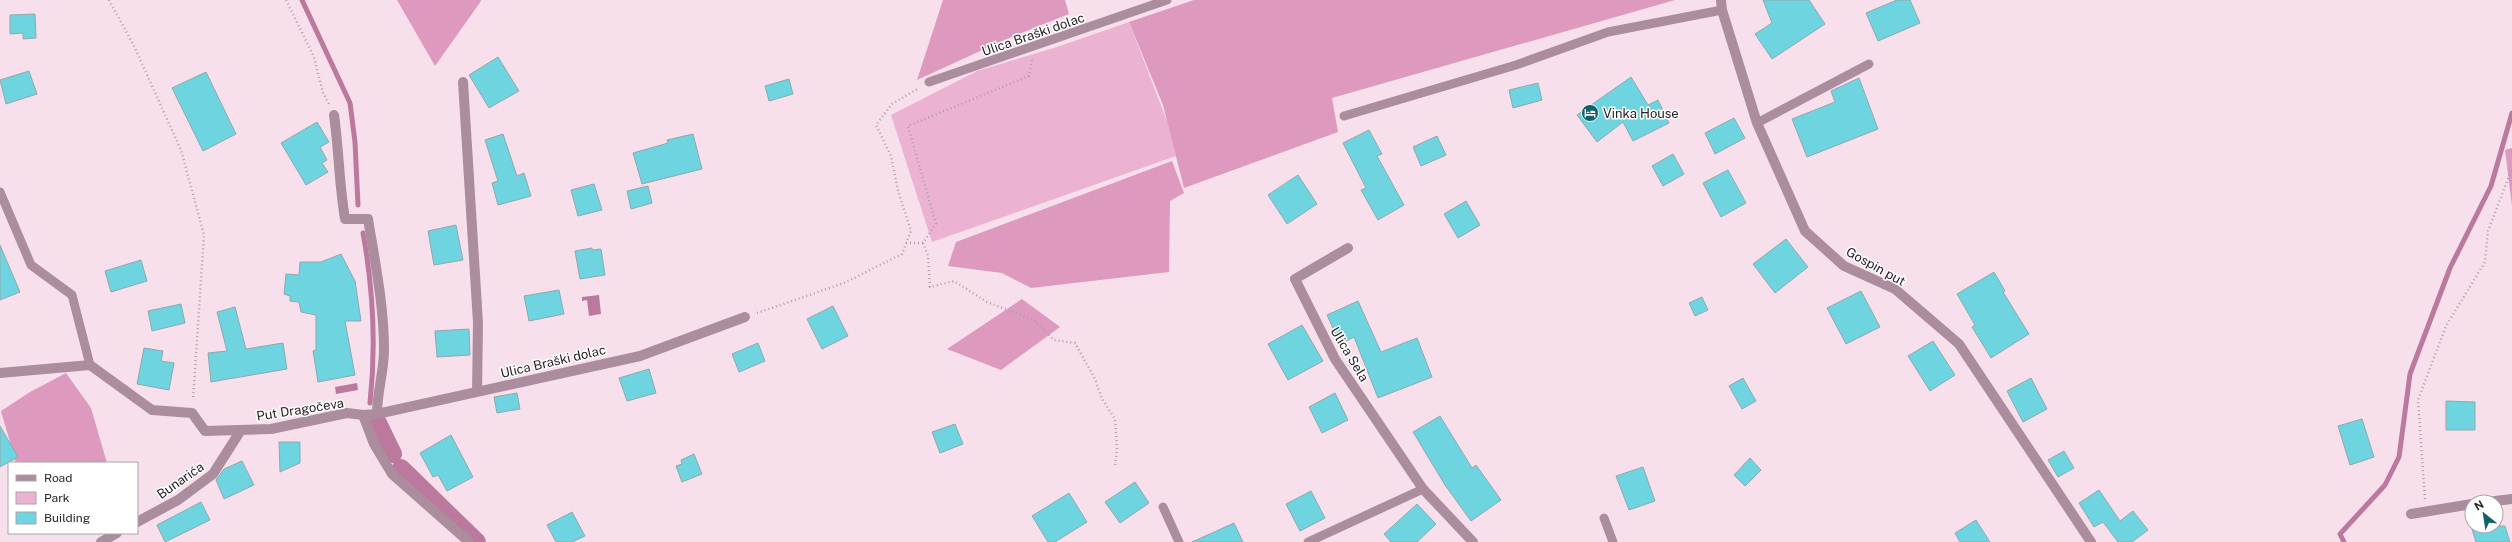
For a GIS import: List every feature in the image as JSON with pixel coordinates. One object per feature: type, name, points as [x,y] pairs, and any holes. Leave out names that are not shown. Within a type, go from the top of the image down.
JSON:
[{"type":"street","name":"Gospin put","points":[[1721,5],[1757,123],[1805,231],[1844,266],[1895,289],[1959,344],[2091,542]]},
{"type":"street","points":[[463,82],[478,323],[477,392]]},
{"type":"street","points":[[334,114],[340,157],[340,186],[345,219],[368,219],[377,278],[384,351],[377,398],[378,414]]},
{"type":"street","name":"Ulica Sela","points":[[1348,248],[1295,279],[1335,359],[1423,488],[1473,542]]},
{"type":"street","name":"Ulica Braški dolac","points":[[363,415],[378,414],[640,356],[745,317]]},
{"type":"street","points":[[0,373],[90,365],[152,410],[192,413]]},
{"type":"street","name":"Put Dragočeva","points":[[192,413],[205,431],[271,429],[347,413],[363,415],[374,444],[392,474],[469,542]]},
{"type":"street","name":"Bunarića","points":[[138,521],[178,500],[213,474],[241,430]]},
{"type":"street","points":[[2411,514],[2464,505]]},
{"type":"street","points":[[101,542],[116,534]]},
{"type":"lane","name":"Ulica Braški dolac","points":[[929,82],[1167,0]]},
{"type":"lane","points":[[1344,116],[1516,65],[1608,32],[1721,5]]},
{"type":"lane","points":[[1757,123],[1869,64]]},
{"type":"lane","points":[[0,192],[32,265],[72,295],[90,365]]},
{"type":"lane","points":[[1308,542],[1423,488]]},
{"type":"lane","points":[[1163,507],[1179,542]]},
{"type":"lane","points":[[1604,518],[1613,542]]},
{"type":"path","points":[[109,0],[134,46],[181,150],[204,235],[194,354],[192,413]]},
{"type":"path","points":[[286,0],[314,58],[323,93],[334,114]]},
{"type":"path","points":[[923,243],[936,224],[908,126],[1029,76],[1032,65],[1031,47]]},
{"type":"path","points":[[745,317],[844,283],[902,254],[911,231],[898,191],[891,156],[876,126],[892,104],[929,82]]},
{"type":"path","points":[[2426,511],[2418,400],[2446,326],[2486,262],[2488,230],[2512,168]]},
{"type":"path","points":[[906,243],[923,243]]},
{"type":"path","points":[[923,243],[928,256],[930,287],[954,280],[987,302],[1034,320],[1054,340],[1075,343],[1094,379],[1102,399],[1115,419],[1117,448],[1115,466]]},
{"type":"green space","points":[[1129,22],[1168,124],[1176,156],[932,242],[891,115],[977,71],[1057,47]]},
{"type":"shaded area","points":[[397,0],[481,0],[481,1],[435,66]]},
{"type":"shaded area","points":[[943,0],[1065,0],[1069,14],[1002,41],[917,80]]},
{"type":"shaded area","points":[[1194,0],[1675,0],[1332,98],[1338,132],[1184,188],[1163,105],[1129,22]]},
{"type":"shaded area","points":[[2512,148],[2512,206],[2505,150]]},
{"type":"shaded area","points":[[1172,161],[1184,193],[1170,201],[1169,272],[1031,288],[1002,273],[948,266],[956,242]]},
{"type":"shaded area","points":[[599,295],[601,314],[589,316],[587,300],[582,301],[582,297]]},
{"type":"shaded area","points":[[1022,299],[1060,327],[1001,370],[947,349]]},
{"type":"shaded area","points":[[66,373],[91,408],[107,462],[16,462],[1,411],[30,392]]},
{"type":"shaded area","points":[[357,383],[358,390],[336,394],[335,387]]},
{"type":"building","points":[[1763,0],[1809,0],[1825,24],[1772,59],[1755,34],[1772,23]]},
{"type":"building","points":[[1897,0],[1910,0],[1920,23],[1878,41],[1866,13]]},
{"type":"building","points":[[35,14],[36,38],[23,39],[23,33],[10,34],[10,15]]},
{"type":"building","points":[[498,57],[519,91],[489,108],[469,75]]},
{"type":"building","points":[[29,71],[37,94],[6,104],[0,80]]},
{"type":"building","points":[[206,72],[236,134],[203,151],[172,88]]},
{"type":"building","points":[[1631,77],[1648,105],[1658,100],[1669,123],[1633,141],[1623,122],[1597,142],[1577,115]]},
{"type":"building","points":[[1859,78],[1878,129],[1807,157],[1792,119],[1835,102],[1831,91]]},
{"type":"building","points":[[789,79],[793,94],[769,101],[765,86]]},
{"type":"building","points":[[1538,83],[1542,100],[1513,108],[1509,90]]},
{"type":"building","points":[[1734,118],[1745,138],[1715,154],[1705,133]]},
{"type":"building","points":[[317,122],[329,142],[320,147],[327,160],[322,163],[328,172],[306,185],[281,143]]},
{"type":"building","points":[[1369,130],[1382,154],[1377,156],[1404,205],[1378,220],[1361,190],[1366,188],[1343,143]]},
{"type":"building","points":[[503,134],[517,176],[524,173],[531,196],[498,205],[492,183],[498,181],[485,140]]},
{"type":"building","points":[[693,134],[702,169],[642,184],[633,153],[668,143],[667,140]]},
{"type":"building","points":[[1437,136],[1446,155],[1421,166],[1413,147]]},
{"type":"building","points":[[1673,154],[1684,174],[1663,186],[1652,166]]},
{"type":"building","points":[[1728,170],[1746,203],[1721,217],[1703,183]]},
{"type":"building","points":[[1298,175],[1317,204],[1287,224],[1268,195]]},
{"type":"building","points":[[594,184],[602,210],[578,216],[571,190]]},
{"type":"building","points":[[648,186],[652,203],[631,209],[627,191]]},
{"type":"building","points":[[1466,201],[1480,225],[1458,238],[1444,214]]},
{"type":"building","points":[[456,225],[463,260],[434,265],[428,231]]},
{"type":"building","points":[[1786,239],[1808,267],[1775,293],[1753,264]]},
{"type":"building","points":[[0,245],[20,292],[0,300]]},
{"type":"building","points":[[592,248],[592,250],[601,249],[605,275],[580,279],[575,251]]},
{"type":"building","points":[[341,254],[355,281],[361,321],[345,321],[355,375],[318,382],[313,351],[316,350],[316,315],[301,312],[299,302],[290,301],[290,296],[284,294],[286,274],[299,275],[300,262],[321,262]]},
{"type":"building","points":[[141,260],[147,281],[111,292],[105,271]]},
{"type":"building","points":[[1994,272],[2005,291],[2003,292],[2029,334],[1991,358],[1972,327],[1975,325],[1957,294]]},
{"type":"building","points":[[559,290],[564,314],[529,321],[524,296]]},
{"type":"building","points":[[1861,291],[1880,327],[1846,344],[1827,308]]},
{"type":"building","points":[[1702,297],[1708,310],[1695,316],[1689,303]]},
{"type":"building","points":[[1358,301],[1381,352],[1417,338],[1432,377],[1378,398],[1354,337],[1340,344],[1327,315]]},
{"type":"building","points":[[181,304],[185,323],[152,331],[148,311]]},
{"type":"building","points":[[833,306],[848,336],[822,349],[807,319]]},
{"type":"building","points":[[235,307],[246,349],[283,343],[287,369],[211,382],[208,353],[227,351],[217,312]]},
{"type":"building","points":[[1302,325],[1323,361],[1288,380],[1268,344]]},
{"type":"building","points":[[469,329],[470,355],[437,357],[435,331]]},
{"type":"building","points":[[1933,341],[1955,375],[1930,391],[1908,356]]},
{"type":"building","points":[[758,343],[765,361],[739,372],[732,354]]},
{"type":"building","points":[[144,348],[163,351],[161,361],[174,363],[169,390],[137,384]]},
{"type":"building","points":[[649,369],[656,393],[627,401],[619,378]]},
{"type":"building","points":[[1743,378],[1756,401],[1742,409],[1729,386]]},
{"type":"building","points":[[2031,378],[2047,409],[2023,422],[2007,391]]},
{"type":"building","points":[[517,393],[520,409],[497,413],[494,397]]},
{"type":"building","points":[[1335,393],[1348,420],[1322,433],[1309,407]]},
{"type":"building","points":[[2446,401],[2475,402],[2475,430],[2446,430]]},
{"type":"building","points":[[1440,416],[1472,468],[1476,465],[1501,500],[1471,521],[1445,485],[1413,432]]},
{"type":"building","points":[[2362,419],[2374,457],[2350,465],[2338,426]]},
{"type":"building","points":[[955,424],[963,444],[940,453],[932,432]]},
{"type":"building","points":[[0,426],[18,457],[0,467]]},
{"type":"building","points":[[451,435],[473,477],[447,491],[438,475],[433,477],[420,453]]},
{"type":"building","points":[[279,442],[300,442],[300,463],[280,472]]},
{"type":"building","points":[[2064,451],[2074,468],[2058,477],[2048,460]]},
{"type":"building","points":[[694,454],[702,474],[682,482],[676,466],[682,464],[681,460]]},
{"type":"building","points":[[1750,458],[1761,470],[1745,486],[1734,475]]},
{"type":"building","points":[[242,461],[254,485],[224,499],[216,480],[224,469]]},
{"type":"building","points":[[1643,467],[1655,501],[1629,510],[1616,476]]},
{"type":"building","points":[[1135,482],[1149,503],[1120,523],[1105,502]]},
{"type":"building","points":[[2099,490],[2120,521],[2133,511],[2148,530],[2132,542],[2118,542],[2103,522],[2094,527],[2079,503]]},
{"type":"building","points":[[1311,491],[1325,518],[1300,531],[1286,504]]},
{"type":"building","points":[[1069,493],[1087,522],[1055,542],[1048,542],[1032,516]]},
{"type":"building","points":[[201,502],[210,520],[165,542],[157,525]]},
{"type":"building","points":[[1417,504],[1436,524],[1417,542],[1391,542],[1384,534]]},
{"type":"building","points":[[572,512],[585,536],[572,542],[556,542],[547,525]]},
{"type":"building","points":[[1976,520],[1990,542],[1960,542],[1955,533]]},
{"type":"building","points":[[1234,523],[1243,542],[1192,542]]},
{"type":"building","points":[[2505,526],[2510,542],[2476,542],[2474,534],[2504,534]]},
{"type":"waterway","points":[[302,0],[350,103],[355,142],[358,205]]},
{"type":"waterway","points":[[2344,542],[2340,534],[2385,485],[2399,457],[2410,374],[2450,268],[2491,186],[2512,113]]},
{"type":"waterway","points":[[363,233],[371,296],[373,340],[370,403]]},
{"type":"waterway","points":[[378,423],[393,454]]},
{"type":"waterway","points":[[401,468],[477,542]]},
{"type":"place","name":"Vinka House","points":[[1590,113]]}]
